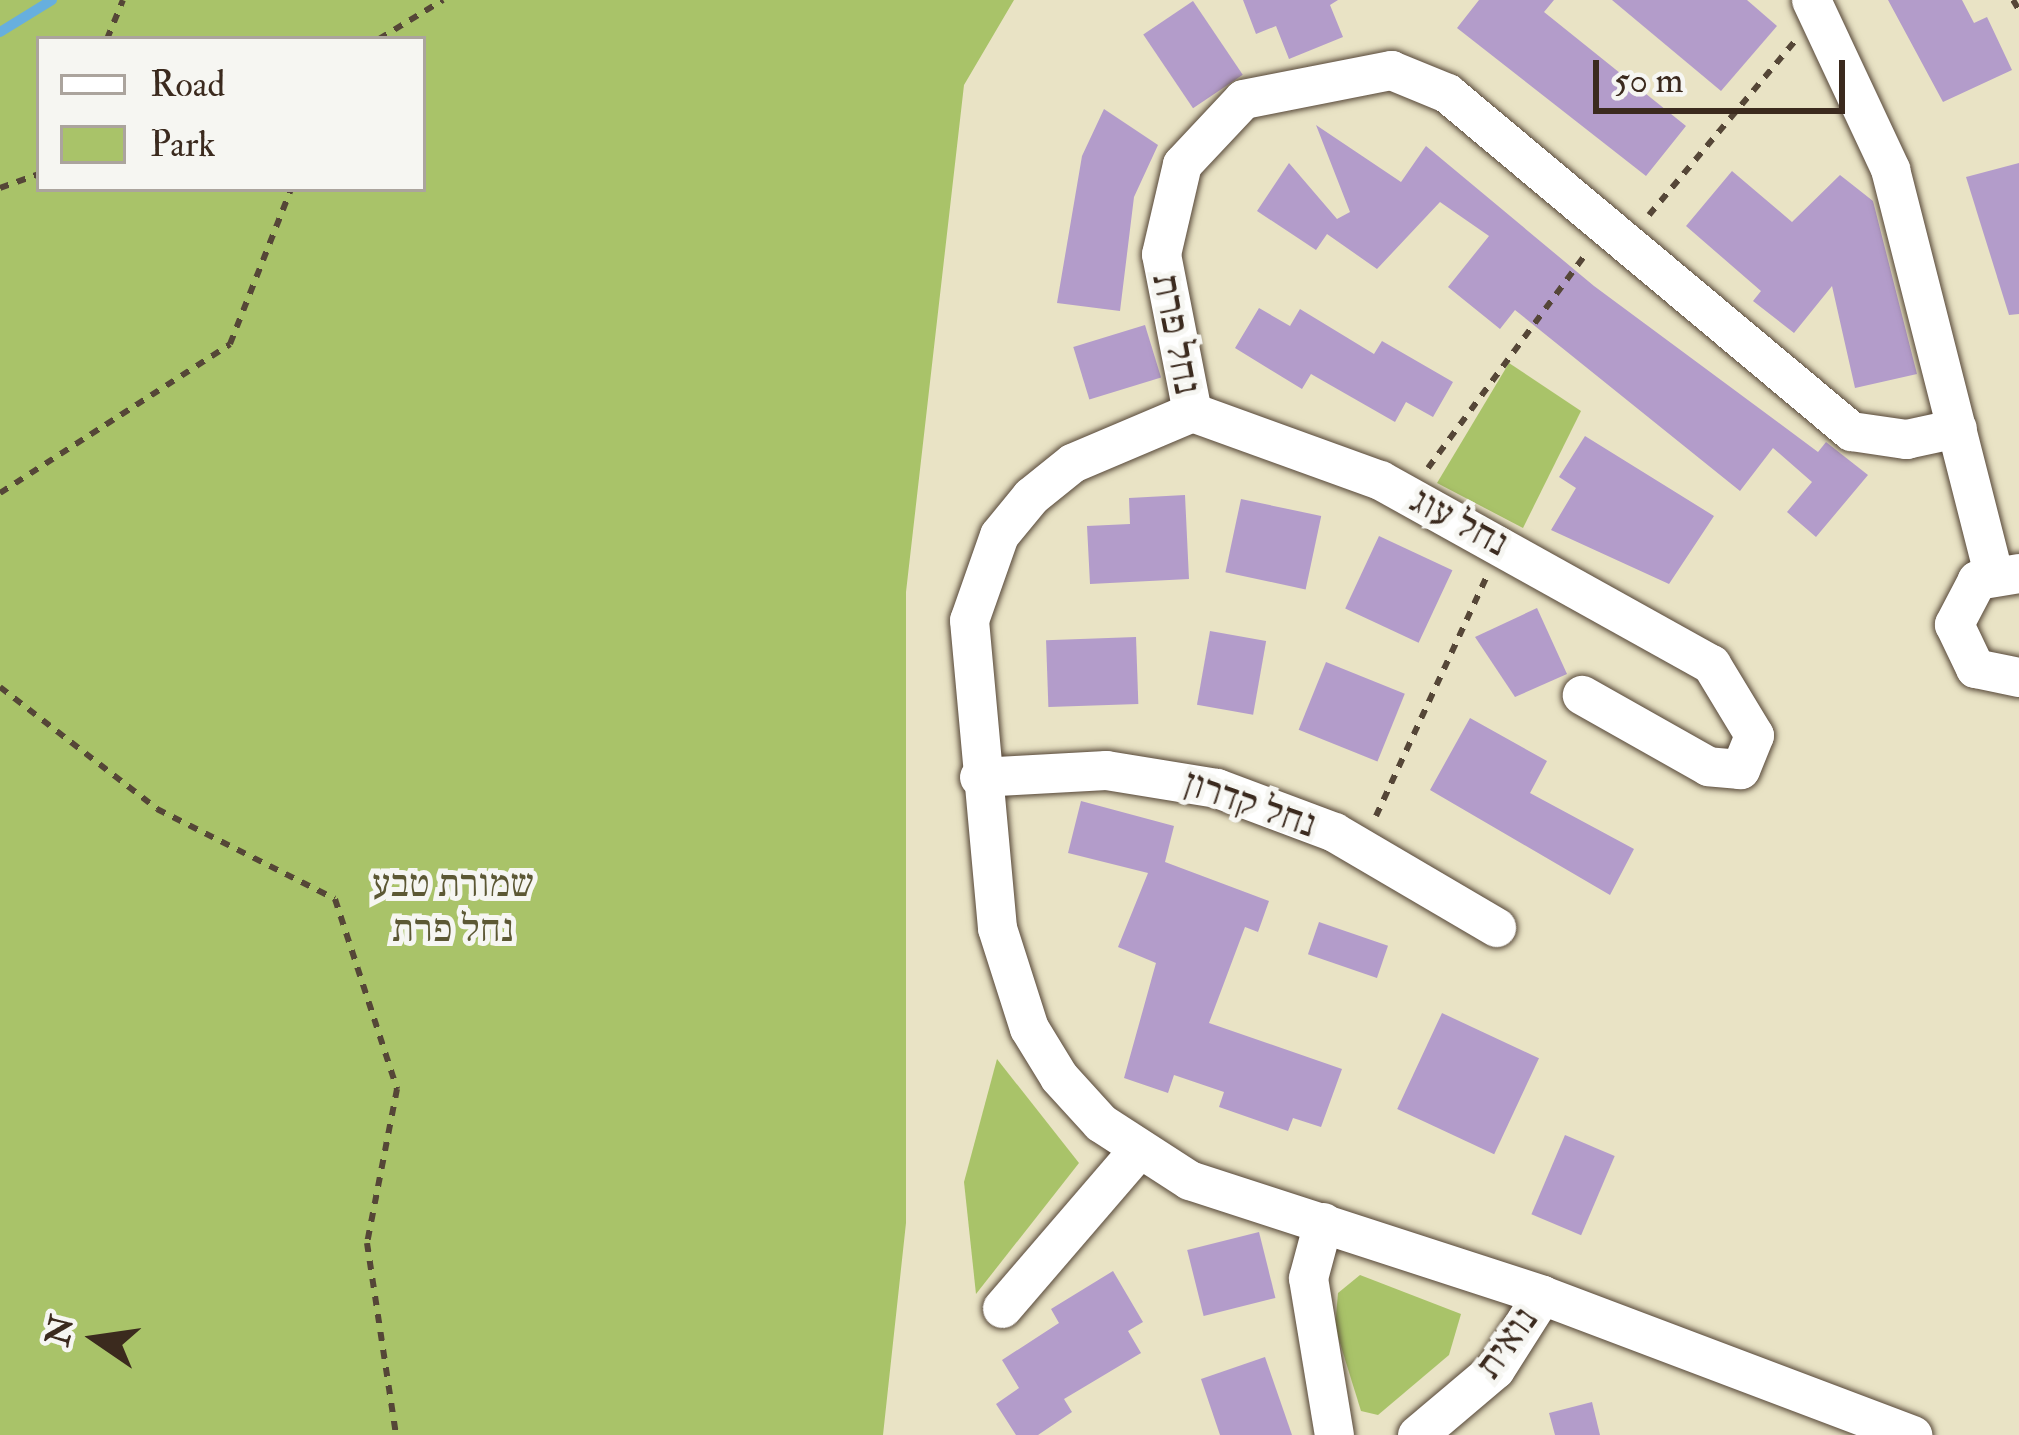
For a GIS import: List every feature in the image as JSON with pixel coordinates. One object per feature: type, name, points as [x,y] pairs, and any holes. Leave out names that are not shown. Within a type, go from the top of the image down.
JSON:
[{"type":"street","points":[[1815,6],[1890,169],[1957,428],[2006,573],[1965,592],[1955,640],[1975,668],[2019,677]]},
{"type":"street","name":"נחל פרת","points":[[1912,1435],[1541,1295],[1189,1180],[1138,1150],[1087,1108],[1029,1028],[997,928],[979,778],[969,620],[998,535],[1072,463],[1192,412],[1161,254],[1167,202],[1208,126],[1244,100],[1391,70],[1447,93],[1851,431],[1906,439],[1957,428]]},
{"type":"street","name":"נחל עוג","points":[[1192,412],[1409,496],[1711,664],[1754,735],[1740,769],[1708,766],[1582,694]]},
{"type":"street","name":"נחל קדרון","points":[[979,778],[1160,775],[1363,847],[1496,927]]},
{"type":"street","points":[[1002,1308],[1138,1150]]},
{"type":"street","points":[[1323,1222],[1308,1278],[1334,1435]]},
{"type":"street","name":"נואית","points":[[1417,1435],[1495,1369],[1541,1295]]},
{"type":"path","points":[[108,36],[123,0]]},
{"type":"path","points":[[384,36],[442,0]]},
{"type":"path","points":[[2013,0],[2019,10]]},
{"type":"path","points":[[1409,496],[1502,355],[1615,237],[1815,6]]},
{"type":"path","points":[[0,188],[36,175]]},
{"type":"path","points":[[0,493],[230,344],[291,192]]},
{"type":"path","points":[[1363,847],[1503,545]]},
{"type":"path","points":[[0,687],[157,809],[335,899],[398,1089],[367,1243],[396,1435]]},
{"type":"green space","name":"שמורת טבע נחל פרת","points":[[0,0],[1014,0],[964,85],[906,592],[906,1223],[883,1435],[0,1435]]},
{"type":"green space","points":[[1509,363],[1581,411],[1523,528],[1437,483]]},
{"type":"green space","points":[[997,1059],[1079,1163],[976,1294],[964,1182]]},
{"type":"green space","points":[[1360,1275],[1461,1314],[1449,1355],[1378,1415],[1361,1411],[1335,1327],[1338,1293]]},
{"type":"building","points":[[1243,0],[1338,0],[1330,5],[1343,37],[1289,59],[1276,26],[1256,34]]},
{"type":"building","points":[[1479,0],[1554,0],[1544,12],[1686,126],[1646,176],[1457,28]]},
{"type":"building","points":[[1612,0],[1747,0],[1777,26],[1721,91]]},
{"type":"building","points":[[1888,0],[1962,0],[1974,23],[1987,17],[2012,70],[1943,102]]},
{"type":"building","points":[[1193,1],[1243,75],[1193,108],[1143,35]]},
{"type":"building","points":[[1104,109],[1158,145],[1134,197],[1120,311],[1057,303],[1082,156]]},
{"type":"building","points":[[1316,125],[1401,182],[1426,146],[1594,286],[1818,452],[1826,442],[1868,475],[1816,537],[1787,512],[1812,482],[1773,448],[1740,491],[1515,310],[1500,329],[1448,287],[1489,236],[1440,202],[1377,269],[1327,234],[1316,250],[1257,211],[1289,163],[1337,219],[1350,212]]},
{"type":"building","points":[[2019,163],[2019,314],[2009,315],[1966,177]]},
{"type":"building","points":[[1732,171],[1792,222],[1840,175],[1873,201],[1917,374],[1855,388],[1832,286],[1794,333],[1753,301],[1761,291],[1686,226]]},
{"type":"building","points":[[1259,308],[1290,326],[1300,309],[1374,354],[1382,341],[1453,382],[1433,417],[1406,402],[1395,422],[1311,374],[1302,389],[1235,348]]},
{"type":"building","points":[[1145,325],[1161,378],[1089,400],[1073,347]]},
{"type":"building","points":[[1585,436],[1714,516],[1669,584],[1551,530],[1576,488],[1559,477]]},
{"type":"building","points":[[1185,495],[1189,579],[1090,584],[1087,526],[1130,524],[1129,498]]},
{"type":"building","points":[[1241,499],[1321,516],[1306,589],[1225,572]]},
{"type":"building","points":[[1379,536],[1452,570],[1419,643],[1345,609]]},
{"type":"building","points":[[1537,608],[1567,674],[1515,697],[1475,637]]},
{"type":"building","points":[[1210,631],[1266,641],[1253,715],[1197,705]]},
{"type":"building","points":[[1136,637],[1138,704],[1048,707],[1046,640]]},
{"type":"building","points":[[1326,662],[1405,694],[1377,762],[1299,730]]},
{"type":"building","points":[[1470,718],[1547,761],[1530,793],[1634,849],[1610,895],[1430,790]]},
{"type":"building","points":[[1081,801],[1174,826],[1165,862],[1269,901],[1258,932],[1245,927],[1209,1023],[1342,1069],[1321,1127],[1293,1118],[1288,1131],[1219,1107],[1224,1092],[1174,1075],[1168,1093],[1124,1078],[1156,963],[1118,947],[1148,873],[1068,853]]},
{"type":"building","points":[[1319,922],[1388,946],[1377,978],[1308,954]]},
{"type":"building","points":[[1442,1013],[1539,1058],[1494,1154],[1397,1109]]},
{"type":"building","points":[[1565,1135],[1615,1156],[1581,1235],[1531,1214]]},
{"type":"building","points":[[1259,1232],[1275,1298],[1204,1316],[1187,1250]]},
{"type":"building","points":[[1113,1271],[1143,1322],[1128,1331],[1141,1353],[1064,1399],[1072,1412],[1038,1435],[1016,1435],[996,1404],[1019,1388],[1002,1360],[1059,1323],[1051,1309]]},
{"type":"building","points":[[1265,1357],[1292,1435],[1220,1435],[1201,1379]]},
{"type":"building","points":[[1592,1402],[1600,1435],[1555,1435],[1549,1413]]},
{"type":"waterway","name":"נחל פרת","points":[[0,32],[52,0]]}]
